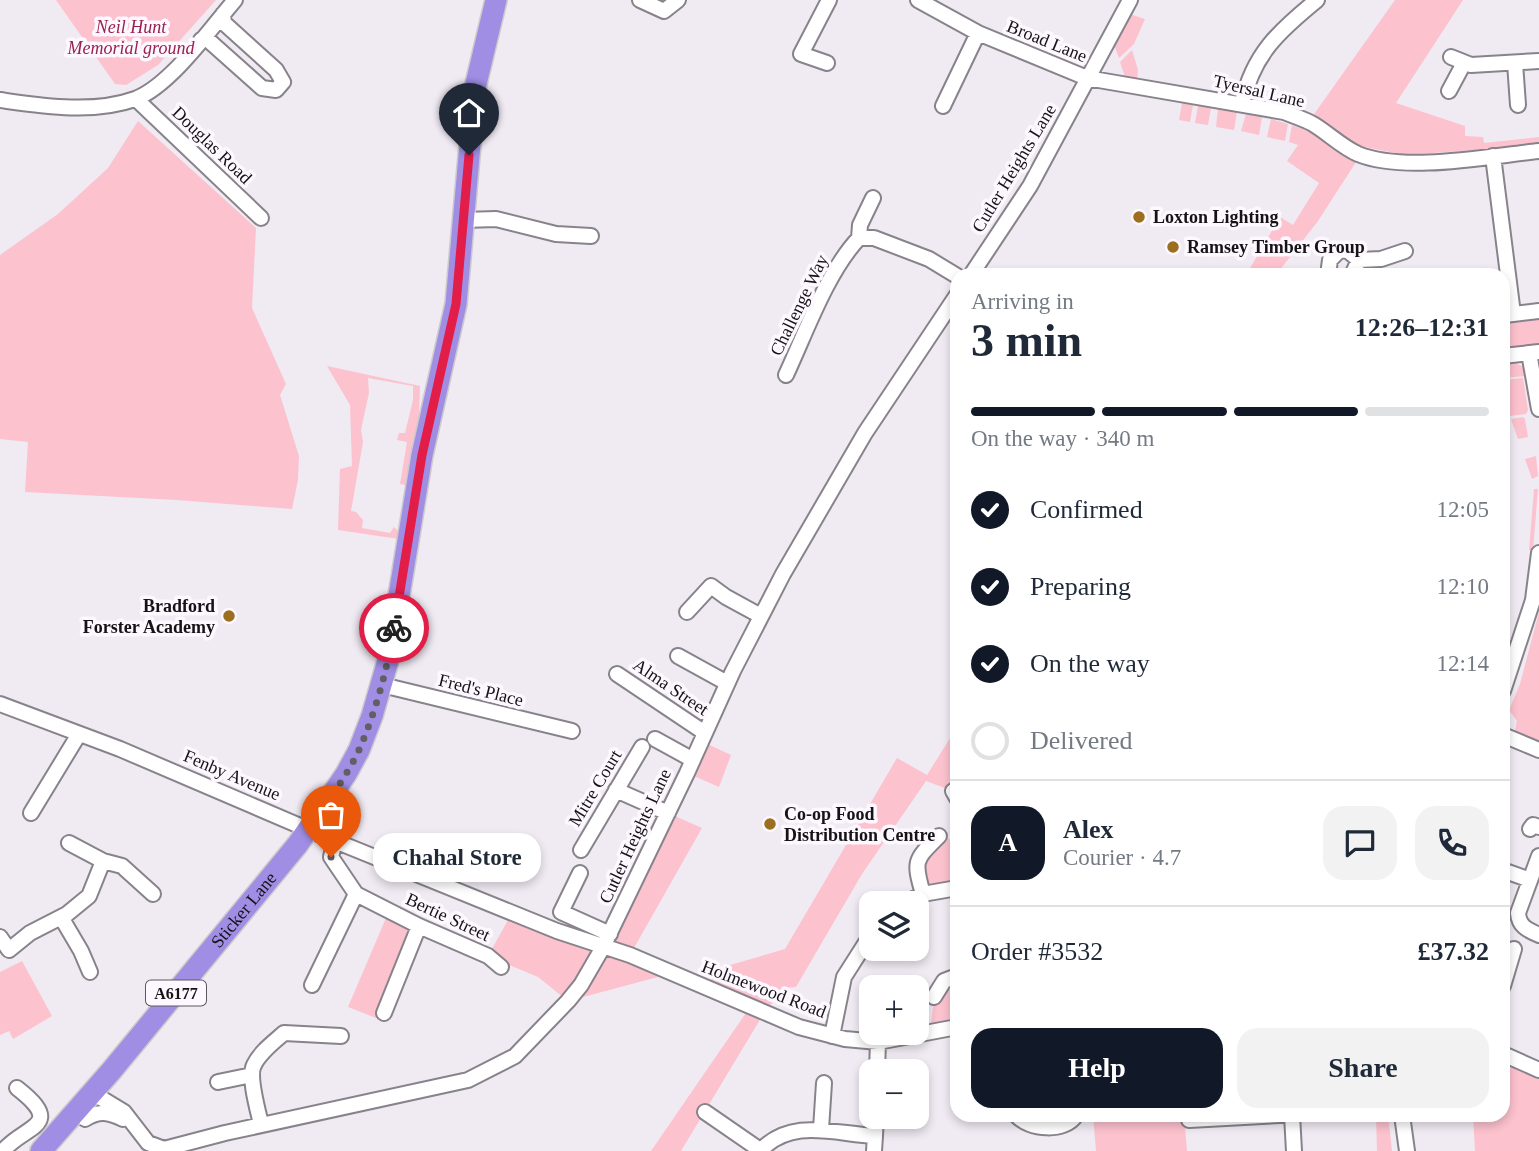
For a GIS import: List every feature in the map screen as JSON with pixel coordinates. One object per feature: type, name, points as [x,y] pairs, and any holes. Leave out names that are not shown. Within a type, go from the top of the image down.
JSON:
[{"type":"highway","name":"Sticker Lane","points":[[41,1151],[95,1094],[240,917],[309,829],[346,775],[359,750],[389,657],[422,455],[456,304],[475,88],[496,0]]},
{"type":"highway","name":"Sticker Lane","points":[[59,1151],[85,1119],[95,1094]]},
{"type":"street","points":[[0,100],[64,108],[114,104],[136,99],[179,65],[235,0]]},
{"type":"street","points":[[640,0],[664,11],[678,0]]},
{"type":"street","points":[[827,63],[802,54],[829,0]]},
{"type":"street","name":"Broad Lane","points":[[918,0],[978,33],[1087,78]]},
{"type":"street","name":"Cutler Heights Lane","points":[[976,268],[1030,186],[1129,0]]},
{"type":"street","points":[[1242,104],[1246,85],[1261,54],[1293,20],[1317,0]]},
{"type":"street","points":[[201,40],[206,39],[262,88],[276,90],[283,82],[276,70],[224,23],[223,14]]},
{"type":"street","points":[[943,106],[978,33]]},
{"type":"street","points":[[1449,91],[1458,60],[1480,65],[1539,61]]},
{"type":"street","points":[[1515,63],[1518,105]]},
{"type":"street","name":"Tyersal Lane","points":[[1087,78],[1242,104],[1298,117],[1353,151],[1376,159],[1397,162],[1539,151]]},
{"type":"street","name":"Douglas Road","points":[[136,99],[261,218]]},
{"type":"street","points":[[1493,156],[1504,268]]},
{"type":"street","name":"Challenge Way","points":[[786,375],[830,281],[845,253],[859,238],[860,225],[873,198]]},
{"type":"street","points":[[464,220],[496,219],[556,234],[591,236]]},
{"type":"street","points":[[859,238],[874,238],[929,258],[950,272]]},
{"type":"street","points":[[1329,268],[1330,260],[1339,251],[1347,250],[1359,260],[1381,260],[1405,251]]},
{"type":"street","points":[[1355,268],[1359,260]]},
{"type":"street","name":"Cutler Heights Lane","points":[[95,1094],[124,1112],[155,1149],[169,1148],[468,1080],[515,1056],[581,985],[607,940],[761,616],[824,500],[858,444],[950,306]]},
{"type":"street","points":[[1510,315],[1539,311]]},
{"type":"street","points":[[1510,355],[1534,353],[1539,409]]},
{"type":"street","points":[[1510,670],[1533,600],[1538,562]]},
{"type":"street","points":[[687,612],[711,586],[761,616]]},
{"type":"street","points":[[678,656],[727,683]]},
{"type":"street","name":"Alma Street","points":[[617,674],[705,733]]},
{"type":"street","name":"Fred's Place","points":[[382,685],[572,731]]},
{"type":"street","name":"Fenby Avenue","points":[[0,704],[557,931],[607,940]]},
{"type":"street","points":[[31,813],[79,734]]},
{"type":"street","points":[[1510,738],[1539,750]]},
{"type":"street","name":"Mitre Court","points":[[580,850],[616,790],[649,743],[693,760]]},
{"type":"street","points":[[616,790],[668,813]]},
{"type":"street","points":[[922,891],[916,872],[918,858],[939,836]]},
{"type":"street","name":"Bertie Street","points":[[335,841],[331,857],[356,894],[419,926],[488,956],[501,967]]},
{"type":"street","points":[[69,843],[103,861],[122,866],[153,894]]},
{"type":"street","points":[[1539,856],[1518,917],[1524,928],[1539,935]]},
{"type":"street","points":[[0,937],[9,950],[30,933],[61,917],[89,896],[103,861]]},
{"type":"street","points":[[580,873],[561,912],[607,940]]},
{"type":"street","points":[[1510,873],[1530,880]]},
{"type":"street","points":[[929,893],[950,889]]},
{"type":"street","points":[[312,985],[356,894]]},
{"type":"street","points":[[61,917],[90,972]]},
{"type":"street","points":[[384,1013],[419,926]]},
{"type":"street","name":"Holmewood Road","points":[[607,940],[630,955],[786,1022],[832,1036],[859,1040]]},
{"type":"street","points":[[1510,962],[1514,948]]},
{"type":"street","points":[[832,1036],[844,977],[859,953]]},
{"type":"street","points":[[934,997],[944,981],[950,979]]},
{"type":"street","name":"Holmewood Road","points":[[929,1033],[950,1029]]},
{"type":"street","points":[[261,1125],[252,1075],[253,1066],[284,1033],[341,1036]]},
{"type":"street","points":[[1510,1057],[1539,1070]]},
{"type":"street","points":[[218,1082],[252,1075]]},
{"type":"street","points":[[821,1129],[824,1083]]},
{"type":"street","points":[[3,1145],[34,1128],[39,1120],[38,1107],[17,1088]]},
{"type":"street","name":"Cutler Heights Lane","points":[[85,1119],[103,1112],[131,1123]]},
{"type":"street","points":[[705,1112],[760,1151],[773,1137],[821,1129],[875,1136]]},
{"type":"street","points":[[1027,1122],[1063,1127],[1071,1122]]},
{"type":"street","points":[[1293,1122],[1294,1151]]},
{"type":"street","points":[[1403,1122],[1407,1151]]},
{"type":"street","points":[[874,1151],[875,1129]]},
{"type":"green space","name":"Neil Hunt Memorial ground","points":[[56,0],[216,0],[158,65],[126,85],[115,84]]},
{"type":"green space","points":[[1395,0],[1463,0],[1396,103],[1465,126],[1465,136],[1483,137],[1484,143],[1539,137],[1539,145],[1406,155],[1354,145],[1312,117]]},
{"type":"green space","points":[[1130,14],[1145,19],[1134,44],[1119,58],[1114,45]]},
{"type":"green space","points":[[1132,50],[1138,70],[1137,80],[1125,77],[1120,62]]},
{"type":"green space","points":[[1182,103],[1193,105],[1190,122],[1179,120]]},
{"type":"green space","points":[[1198,106],[1211,108],[1208,125],[1195,123]]},
{"type":"green space","points":[[1218,109],[1237,112],[1234,130],[1216,127]]},
{"type":"green space","points":[[1246,114],[1262,117],[1259,135],[1241,131]]},
{"type":"green space","points":[[1271,119],[1288,124],[1285,141],[1267,137]]},
{"type":"green space","points":[[138,121],[256,228],[252,308],[286,384],[280,395],[299,456],[298,480],[292,509],[25,492],[28,442],[0,439],[0,255],[58,214],[108,168]]},
{"type":"green space","points":[[1292,125],[1308,131],[1356,162],[1318,221],[1281,268],[1250,268],[1280,217],[1293,225],[1319,183],[1287,161],[1298,145],[1289,142]]},
{"type":"green space","points":[[1539,316],[1539,346],[1510,350],[1510,319]]},
{"type":"green space","points":[[1510,362],[1522,366],[1526,376],[1510,377]]},
{"type":"green space","points":[[327,366],[420,386],[419,416],[405,485],[400,484],[407,442],[397,440],[399,433],[405,433],[413,400],[413,386],[368,378],[369,393],[361,430],[363,442],[351,511],[356,512],[363,520],[362,528],[390,533],[394,527],[398,531],[399,539],[338,530],[340,469],[352,466],[350,405]]},
{"type":"green space","points":[[1523,378],[1528,410],[1526,414],[1510,416],[1510,379]]},
{"type":"green space","points":[[1523,417],[1528,437],[1518,439],[1511,419]]},
{"type":"green space","points":[[1536,456],[1538,476],[1532,479],[1525,459]]},
{"type":"green space","points":[[1534,489],[1538,489],[1533,550],[1529,550]]},
{"type":"green space","points":[[1539,612],[1539,742],[1515,731],[1517,721],[1510,708],[1520,684]]},
{"type":"green space","points":[[950,738],[950,790],[926,781],[862,874],[796,987],[784,988],[764,1013],[681,1151],[651,1151],[750,1007],[705,988],[720,968],[785,949],[897,758],[927,775]]},
{"type":"green space","points":[[701,741],[731,755],[719,787],[687,773]]},
{"type":"green space","points":[[668,813],[702,828],[630,955],[673,973],[568,1001],[538,977],[488,956],[512,913],[603,946]]},
{"type":"green space","points":[[939,836],[950,839],[950,889],[929,893],[923,891],[918,857]]},
{"type":"green space","points":[[389,911],[419,926],[381,1020],[348,1007]]},
{"type":"green space","points":[[22,961],[52,1016],[13,1039],[9,1031],[0,1035],[0,972]]},
{"type":"green space","points":[[950,982],[950,1029],[930,1033],[934,997]]},
{"type":"green space","points":[[1510,1066],[1539,1077],[1539,1151],[1475,1151],[1473,1122],[1510,1122]]},
{"type":"green space","points":[[1094,1122],[1185,1122],[1187,1151],[1096,1151]]},
{"type":"green space","points":[[1376,1122],[1389,1122],[1392,1151],[1377,1151]]},
{"type":"way so far","points":[[331,857],[335,841],[309,829],[346,775],[359,750],[382,685],[394,628]]},
{"type":"place","name":"Loxton Lighting","points":[[1139,217]]},
{"type":"place","name":"Ramsey Timber Group","points":[[1173,247]]},
{"type":"place","name":"Bradford Forster Academy","points":[[229,616]]},
{"type":"place","name":"Co-op Food Distribution Centre","points":[[770,824]]},
{"type":"place","name":"Chahal Store","points":[[331,857]]},
{"type":"route","points":[[394,628],[422,455],[456,304],[469,155]]}]
